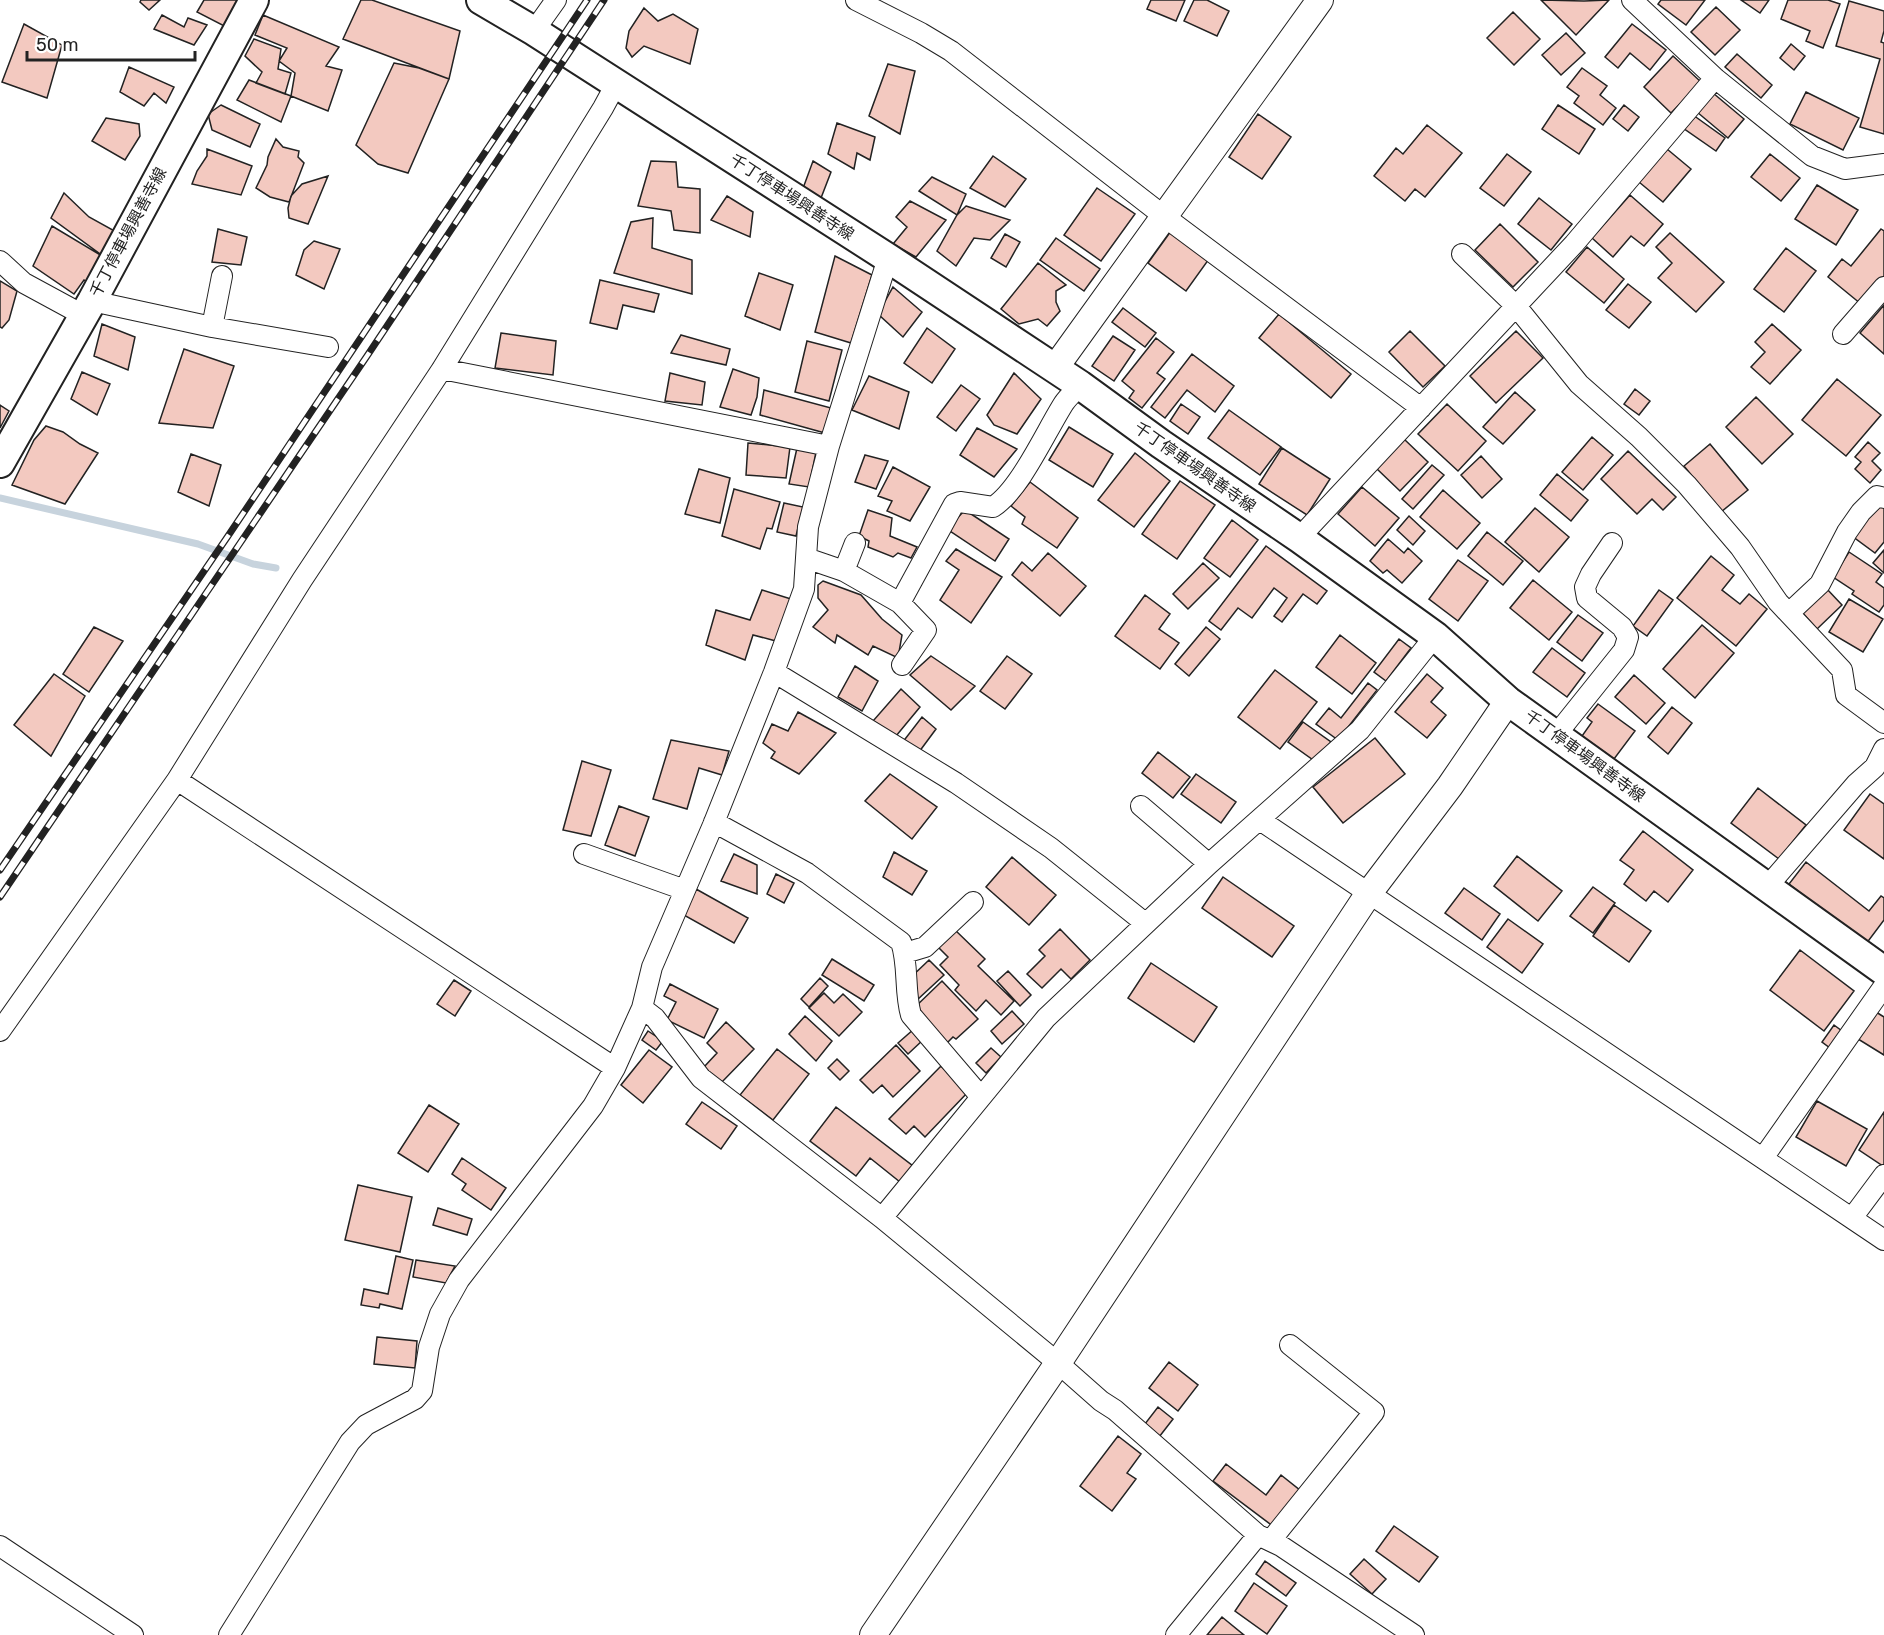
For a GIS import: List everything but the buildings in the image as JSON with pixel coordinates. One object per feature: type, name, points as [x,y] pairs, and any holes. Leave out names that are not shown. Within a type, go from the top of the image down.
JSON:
[{"type":"main road","name":"千丁停車場興善寺線","points":[[0,463],[254,0]]},
{"type":"main road","name":"千丁停車場興善寺線","points":[[481,0],[534,31],[888,258],[1080,385],[1435,636],[1508,701],[1884,971]]},
{"type":"street","points":[[534,31],[556,0]]},
{"type":"street","points":[[856,0],[951,51],[1165,217],[1421,408]]},
{"type":"street","points":[[1054,368],[1320,0]]},
{"type":"street","points":[[1632,0],[1715,78],[1812,156],[1845,169],[1884,164]]},
{"type":"street","points":[[1299,538],[1574,244],[1715,78]]},
{"type":"street","points":[[0,1031],[177,780],[302,580],[442,369],[616,84]]},
{"type":"street","points":[[1462,254],[1516,306],[1579,384],[1639,437],[1687,485],[1740,547],[1778,602],[1842,670],[1846,695],[1884,723]]},
{"type":"street","points":[[228,1635],[350,1442],[366,1425],[415,1399],[422,1391],[429,1347],[440,1314],[454,1289],[593,1106],[615,1068],[642,1008],[652,967],[714,822],[774,672],[804,589],[808,527],[829,446],[888,258]]},
{"type":"street","points":[[0,261],[24,284],[87,308],[328,347]]},
{"type":"street","points":[[213,327],[222,276]]},
{"type":"street","points":[[1843,334],[1884,287]]},
{"type":"street","points":[[442,369],[829,446]]},
{"type":"street","points":[[900,603],[954,504],[960,502],[993,507],[1001,502],[1022,474],[1066,400],[1080,385]]},
{"type":"street","points":[[1788,613],[1820,584],[1847,532],[1861,512],[1877,496],[1884,498]]},
{"type":"street","points":[[844,571],[855,543]]},
{"type":"street","points":[[1556,735],[1624,650],[1628,638],[1622,627],[1587,598],[1585,587],[1612,543]]},
{"type":"street","points":[[806,558],[844,571],[900,603],[926,630],[902,665]]},
{"type":"street","points":[[882,1218],[1046,1018],[1209,864],[1360,730],[1435,636]]},
{"type":"street","points":[[774,672],[956,783],[1051,848],[1145,923]]},
{"type":"street","points":[[873,1635],[1058,1363],[1369,893],[1450,786],[1508,701]]},
{"type":"street","points":[[1767,887],[1856,784],[1881,762]]},
{"type":"street","points":[[177,780],[615,1068]]},
{"type":"street","points":[[1141,806],[1209,864]]},
{"type":"street","points":[[1260,820],[1884,1240]]},
{"type":"street","points":[[714,822],[807,873],[901,942],[905,953],[908,1003],[911,1015],[981,1098]]},
{"type":"street","points":[[584,854],[685,890]]},
{"type":"street","points":[[905,953],[925,947],[973,902]]},
{"type":"street","points":[[1763,1158],[1884,986]]},
{"type":"street","points":[[642,1008],[655,1018],[701,1078],[882,1218],[1164,1451],[1178,1466],[1264,1538],[1414,1635]]},
{"type":"street","points":[[1852,1218],[1884,1175]]},
{"type":"street","points":[[1176,1635],[1374,1412],[1290,1345]]},
{"type":"street","points":[[0,1546],[133,1635]]},
{"type":"waterway","points":[[0,498],[198,544],[253,564],[276,568]]},
{"type":"railway","points":[[0,870],[228,536],[587,0]]},
{"type":"railway","points":[[0,897],[367,356],[604,0]]}]
